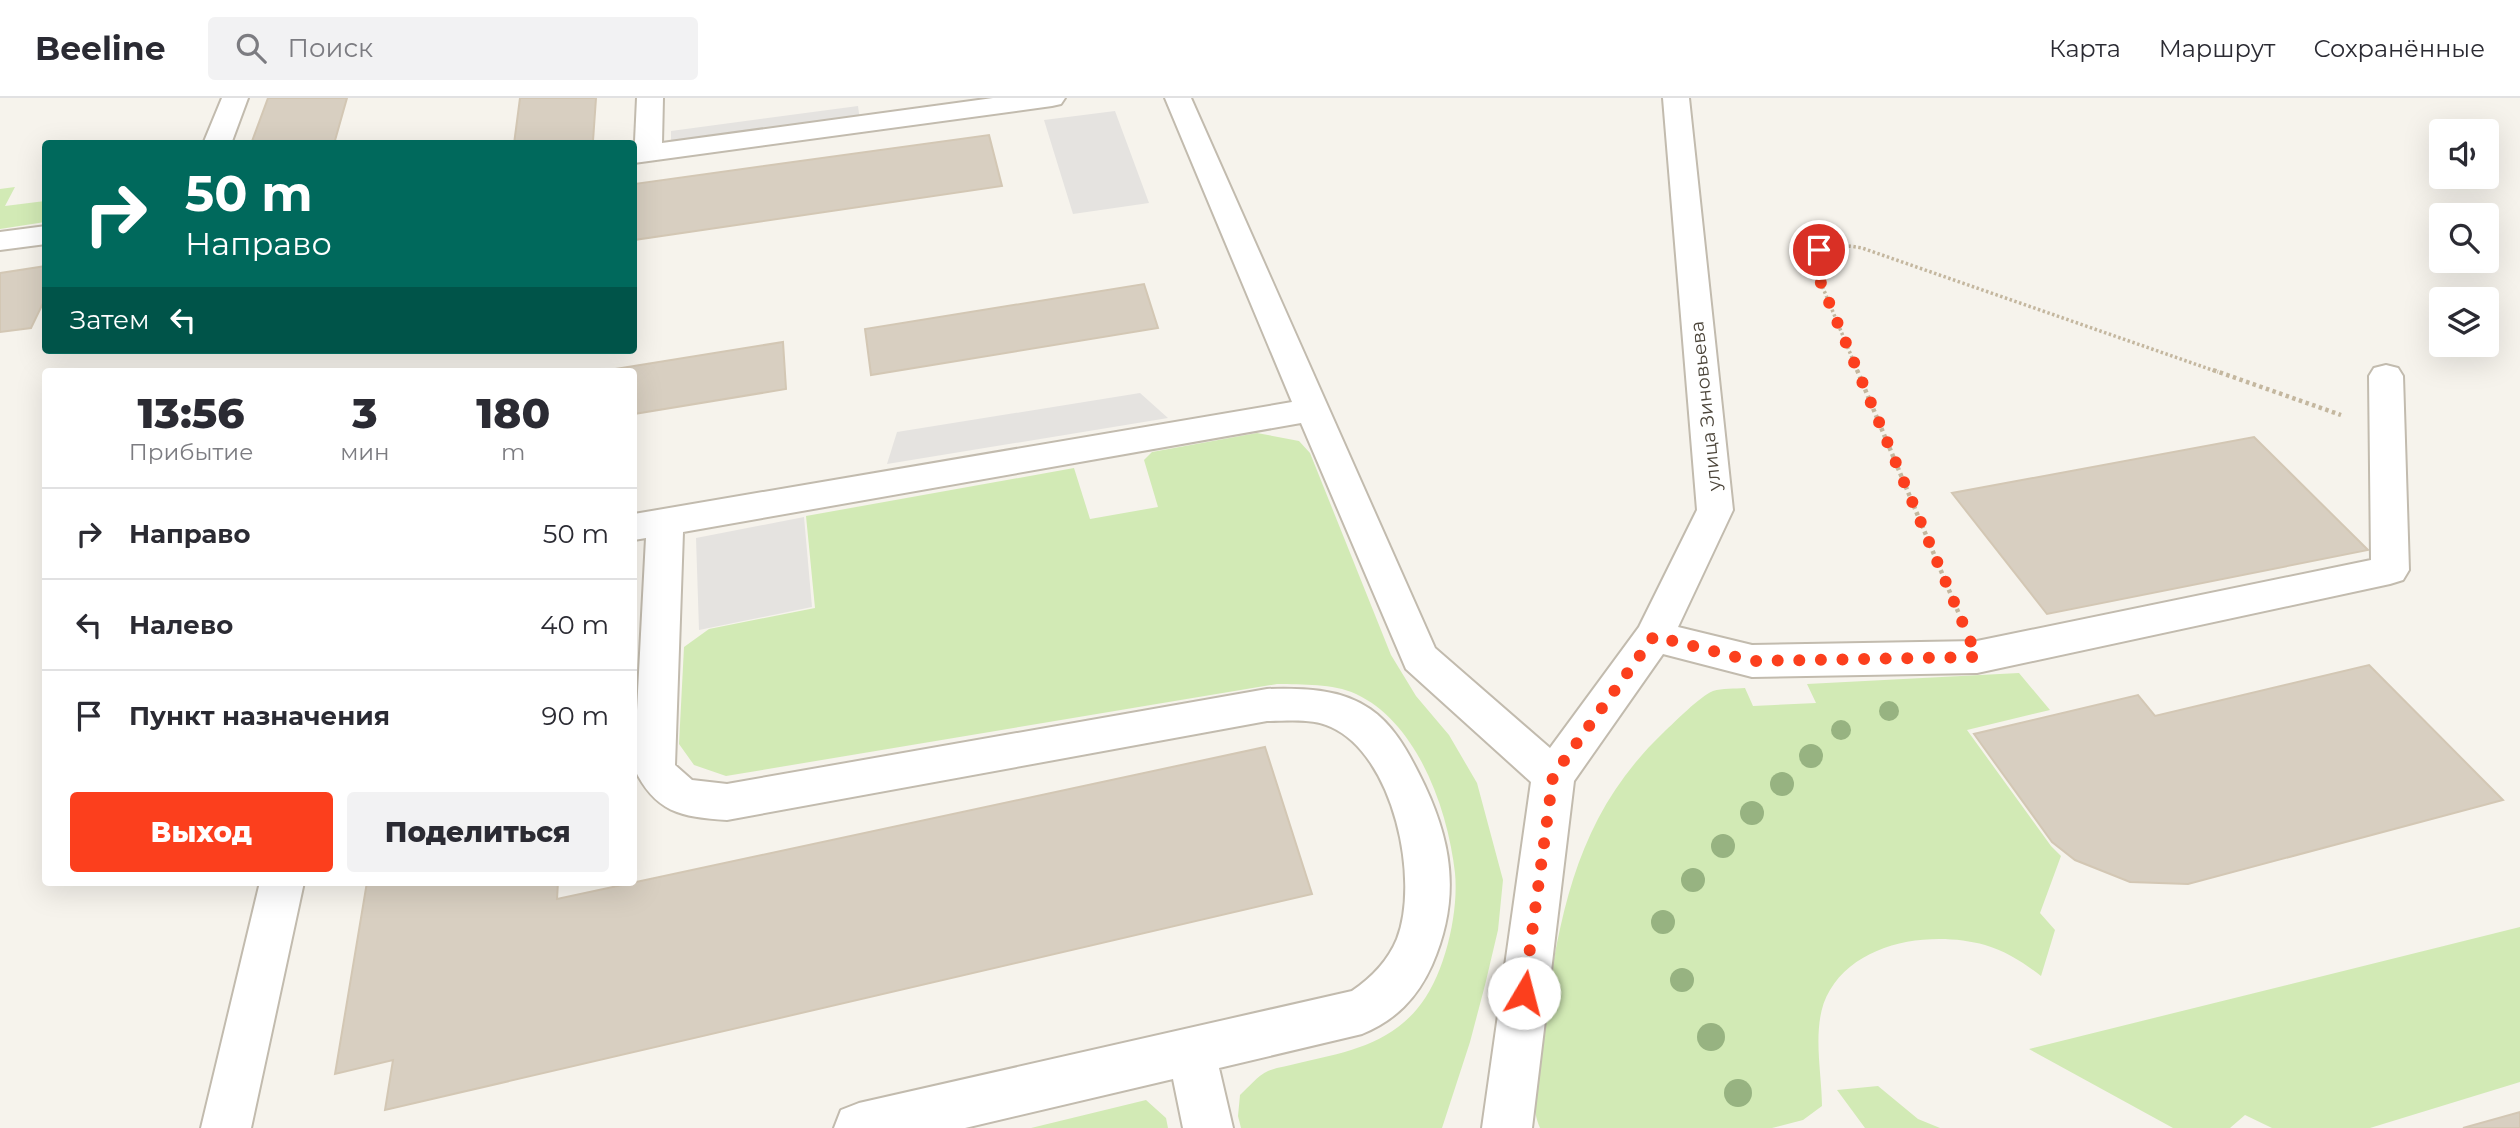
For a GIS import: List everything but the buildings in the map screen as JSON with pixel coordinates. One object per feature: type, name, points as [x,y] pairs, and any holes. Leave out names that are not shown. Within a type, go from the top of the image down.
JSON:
[{"type":"street","points":[[219,140],[235,98]]},
{"type":"street","points":[[650,98],[641,154],[962,104],[1052,98]]},
{"type":"street","points":[[1178,98],[1420,658],[1553,776]]},
{"type":"street","name":"улица Зиновьева","points":[[1507,1128],[1553,776],[1654,636],[1716,510],[1676,98]]},
{"type":"street","points":[[0,241],[42,236]]},
{"type":"street","points":[[1654,636],[1752,661],[1977,657],[2390,570],[2386,376]]},
{"type":"street","points":[[859,1128],[1363,1011],[1391,990],[1411,960],[1423,933],[1429,900],[1429,864],[1424,836],[1404,784],[1377,740],[1356,722],[1337,711],[1302,705],[1267,705],[727,802],[682,796],[664,786],[654,767],[649,524],[1311,410]]},
{"type":"street","points":[[226,1128],[281,886]]},
{"type":"street","points":[[1191,1049],[1208,1128]]},
{"type":"path","points":[[1977,657],[1813,264],[1819,250],[1833,243],[1862,248],[2387,431]]},
{"type":"green space","points":[[15,187],[5,206],[42,201],[42,222],[0,229],[0,189]]},
{"type":"green space","points":[[1257,433],[1299,441],[1310,453],[1391,655],[1416,696],[1449,735],[1477,783],[1503,880],[1498,930],[1485,985],[1442,1128],[1241,1128],[1238,1116],[1240,1095],[1264,1073],[1362,1046],[1392,1032],[1405,1022],[1427,996],[1448,945],[1455,907],[1455,873],[1437,796],[1413,747],[1397,725],[1378,707],[1356,694],[1327,686],[1277,684],[726,776],[694,765],[679,744],[684,647],[709,629],[815,608],[806,516],[1074,468],[1090,519],[1158,507],[1144,460],[1152,452]]},
{"type":"green space","points":[[2019,673],[2050,710],[1967,730],[2061,856],[2040,913],[2055,930],[2041,976],[2000,951],[1965,941],[1921,940],[1879,950],[1843,973],[1824,1003],[1818,1047],[1822,1106],[1803,1120],[1772,1128],[1540,1128],[1534,1100],[1535,1071],[1559,934],[1579,861],[1612,794],[1635,763],[1664,732],[1701,698],[1720,689],[1745,688],[1753,706],[1816,703],[1807,684]]},
{"type":"green space","points":[[2520,927],[2520,1082],[2370,1128],[2272,1128],[2245,1115],[2230,1128],[2173,1128],[2029,1049]]},
{"type":"green space","points":[[1878,1086],[1918,1119],[1940,1128],[1865,1128],[1837,1090]]},
{"type":"green space","points":[[1146,1100],[1166,1118],[1168,1128],[1031,1128]]},
{"type":"shaded area","points":[[858,106],[860,121],[671,146],[671,131]]},
{"type":"shaded area","points":[[1115,111],[1149,203],[1073,214],[1044,120]]},
{"type":"shaded area","points":[[1140,393],[1168,418],[887,464],[897,432]]},
{"type":"shaded area","points":[[804,517],[812,607],[699,630],[696,538]]},
{"type":"route","points":[[1524,993],[1553,776],[1654,636],[1752,661],[1977,657],[1813,264],[1819,250]]}]
